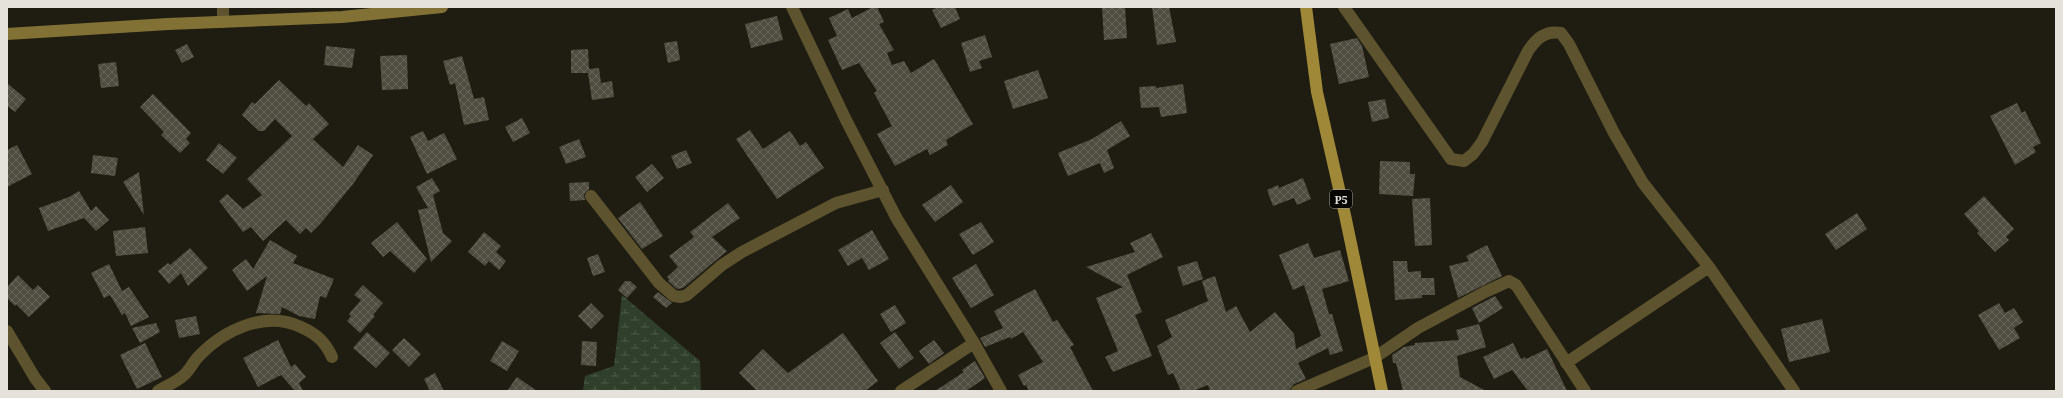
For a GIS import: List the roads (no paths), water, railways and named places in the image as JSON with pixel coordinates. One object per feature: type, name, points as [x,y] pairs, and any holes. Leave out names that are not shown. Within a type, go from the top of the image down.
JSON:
[{"type":"main road","name":"P5","points":[[1306,7],[1317,92],[1345,215],[1382,391]]},
{"type":"street","points":[[223,7],[223,22]]},
{"type":"street","points":[[7,34],[342,17],[442,7]]},
{"type":"street","points":[[792,7],[846,120],[897,219],[974,343],[1001,391]]},
{"type":"street","points":[[1344,7],[1451,159],[1464,161],[1473,154],[1482,142],[1525,57],[1536,39],[1554,32],[1561,33],[1569,44],[1610,126],[1643,183],[1709,267],[1794,391]]},
{"type":"street","points":[[591,196],[624,236],[647,270],[674,296],[681,297],[687,295],[722,265],[742,252],[836,203],[883,190]]},
{"type":"street","points":[[1566,363],[1709,267]]},
{"type":"street","points":[[1297,391],[1374,358],[1418,328],[1485,292],[1509,281],[1516,286],[1585,391]]},
{"type":"street","points":[[158,391],[184,376],[198,357],[228,332],[256,322],[280,321],[301,327],[319,336],[327,345],[332,357]]},
{"type":"street","points":[[7,331],[35,378],[45,391]]},
{"type":"street","points":[[901,391],[974,343]]}]
